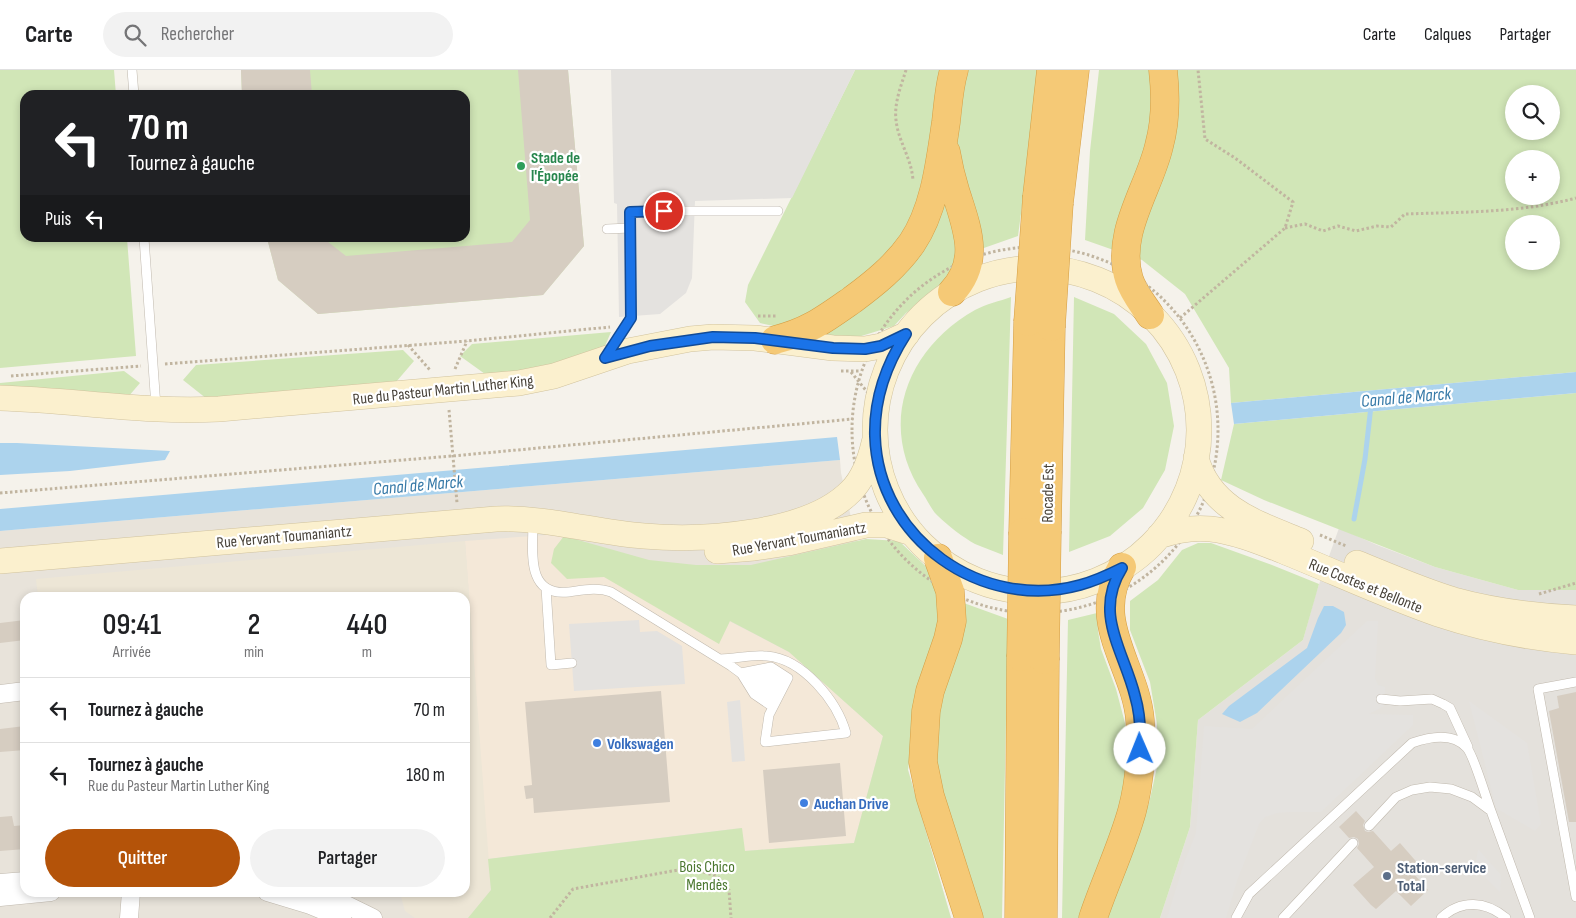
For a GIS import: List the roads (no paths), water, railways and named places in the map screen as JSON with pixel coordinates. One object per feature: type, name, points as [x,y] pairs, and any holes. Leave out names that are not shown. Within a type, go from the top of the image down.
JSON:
[{"type":"highway","points":[[952,292],[964,276],[969,250],[966,224],[949,170],[946,152],[948,98],[954,70]]},
{"type":"highway","name":"Rocade Est","points":[[1019,918],[1033,658],[1040,325],[1048,199],[1051,70]]},
{"type":"highway","name":"Rocade Est","points":[[1048,199],[1075,70]]},
{"type":"highway","points":[[1150,315],[1134,291],[1129,277],[1127,244],[1133,216],[1153,166],[1163,130],[1165,92],[1163,70]]},
{"type":"highway","points":[[778,328],[789,337],[815,326],[875,283],[901,258],[913,241],[927,210],[936,177],[946,123]]},
{"type":"highway","points":[[938,558],[950,591],[952,621],[948,639],[930,691],[926,711],[923,762],[930,796],[969,918]]},
{"type":"highway","points":[[1093,918],[1132,811],[1140,763],[1139,717],[1136,697],[1114,637],[1111,622],[1112,590],[1122,568]]},
{"type":"highway","name":"Rocade Est","points":[[1033,658],[1043,918]]},
{"type":"street","points":[[1024,269],[1055,269],[1100,281],[1127,296],[1150,315],[1177,350],[1189,377],[1197,405],[1198,420],[1196,458],[1185,494],[1174,516],[1159,536],[1141,553],[1122,568],[1080,585],[1051,591],[1021,591],[991,585],[963,574],[938,558],[912,533],[897,512],[886,489],[878,464],[875,438],[877,404],[885,374],[898,346],[927,311],[952,292],[994,274],[1024,269]]},
{"type":"street","name":"Rue du Pasteur Martin Luther King","points":[[5,387],[47,400],[157,410],[219,409],[447,390],[537,380],[650,346],[690,339],[734,337],[778,328],[833,348],[865,349],[887,344],[906,334]]},
{"type":"street","name":"Rue Yervant Toumaniantz","points":[[0,561],[496,519],[533,519],[629,534],[684,538],[736,533],[774,527],[831,508],[853,489],[864,472],[872,453],[875,438]]},
{"type":"street","name":"Rue Costes et Bellonte","points":[[1196,458],[1206,483],[1215,495],[1229,508],[1294,538],[1454,600],[1513,612],[1576,618]]},
{"type":"street","name":"Rue Yervant Toumaniantz","points":[[568,525],[631,544],[688,551],[754,548],[788,543],[866,525],[887,525],[912,533]]},
{"type":"street","name":"Rue Costes et Bellonte","points":[[1159,536],[1190,528],[1212,529],[1232,533],[1314,563],[1440,615],[1511,633],[1576,642]]},
{"type":"street","points":[[0,694],[20,692]]},
{"type":"street","points":[[0,883],[20,881]]},
{"type":"street","points":[[0,897],[20,895]]},
{"type":"street","points":[[129,918],[131,897]]},
{"type":"street","points":[[284,897],[342,918]]},
{"type":"street","points":[[330,897],[373,918]]},
{"type":"lane","points":[[132,70],[134,90]]},
{"type":"lane","points":[[605,358],[631,318],[630,212],[778,211]]},
{"type":"lane","points":[[606,229],[630,228]]},
{"type":"lane","points":[[144,242],[157,410]]},
{"type":"lane","points":[[533,519],[533,568],[536,578],[546,588],[562,593],[592,589],[611,592],[741,673],[762,680],[778,695]]},
{"type":"lane","points":[[546,588],[551,665],[572,663]]},
{"type":"lane","points":[[720,660],[757,655],[780,658],[788,662],[828,696],[836,708],[846,733],[765,742],[767,721],[778,695],[788,678],[771,667],[741,673]]},
{"type":"lane","points":[[741,673],[754,694],[778,695]]},
{"type":"lane","points":[[1576,682],[1538,689],[1576,897]]},
{"type":"lane","points":[[1381,698],[1400,701],[1432,699],[1450,708],[1469,750],[1530,918]]},
{"type":"lane","points":[[1236,918],[1249,894],[1412,743],[1429,737],[1445,737],[1460,742],[1469,750]]},
{"type":"lane","points":[[1369,826],[1396,797],[1412,790],[1430,787],[1451,789],[1472,797],[1491,811]]},
{"type":"lane","points":[[1283,918],[1354,843]]},
{"type":"lane","points":[[1441,918],[1459,906],[1478,904],[1495,909],[1506,918]]},
{"type":"water","name":"Canal de Marck","points":[[1576,372],[1576,393],[1234,424],[1231,403]]},
{"type":"water","name":"Canal de Marck","points":[[837,437],[840,460],[0,531],[0,509]]},
{"type":"water","points":[[0,443],[170,451],[165,460],[70,471],[0,475]]},
{"type":"water","points":[[1324,606],[1333,606],[1344,612],[1346,625],[1341,633],[1257,713],[1240,722],[1222,714],[1229,706],[1307,648]]},
{"type":"waterway","name":"Canal de Marck","points":[[1354,519],[1365,459],[1371,406]]},
{"type":"place","name":"Stade de l'Épopée","points":[[521,166]]},
{"type":"place","name":"Volkswagen","points":[[597,743]]},
{"type":"place","name":"Auchan Drive","points":[[804,803]]},
{"type":"place","name":"Station-service Total","points":[[1387,876]]},
{"type":"park label","name":"Bois Chico Mendès","points":[[707,875]]}]
